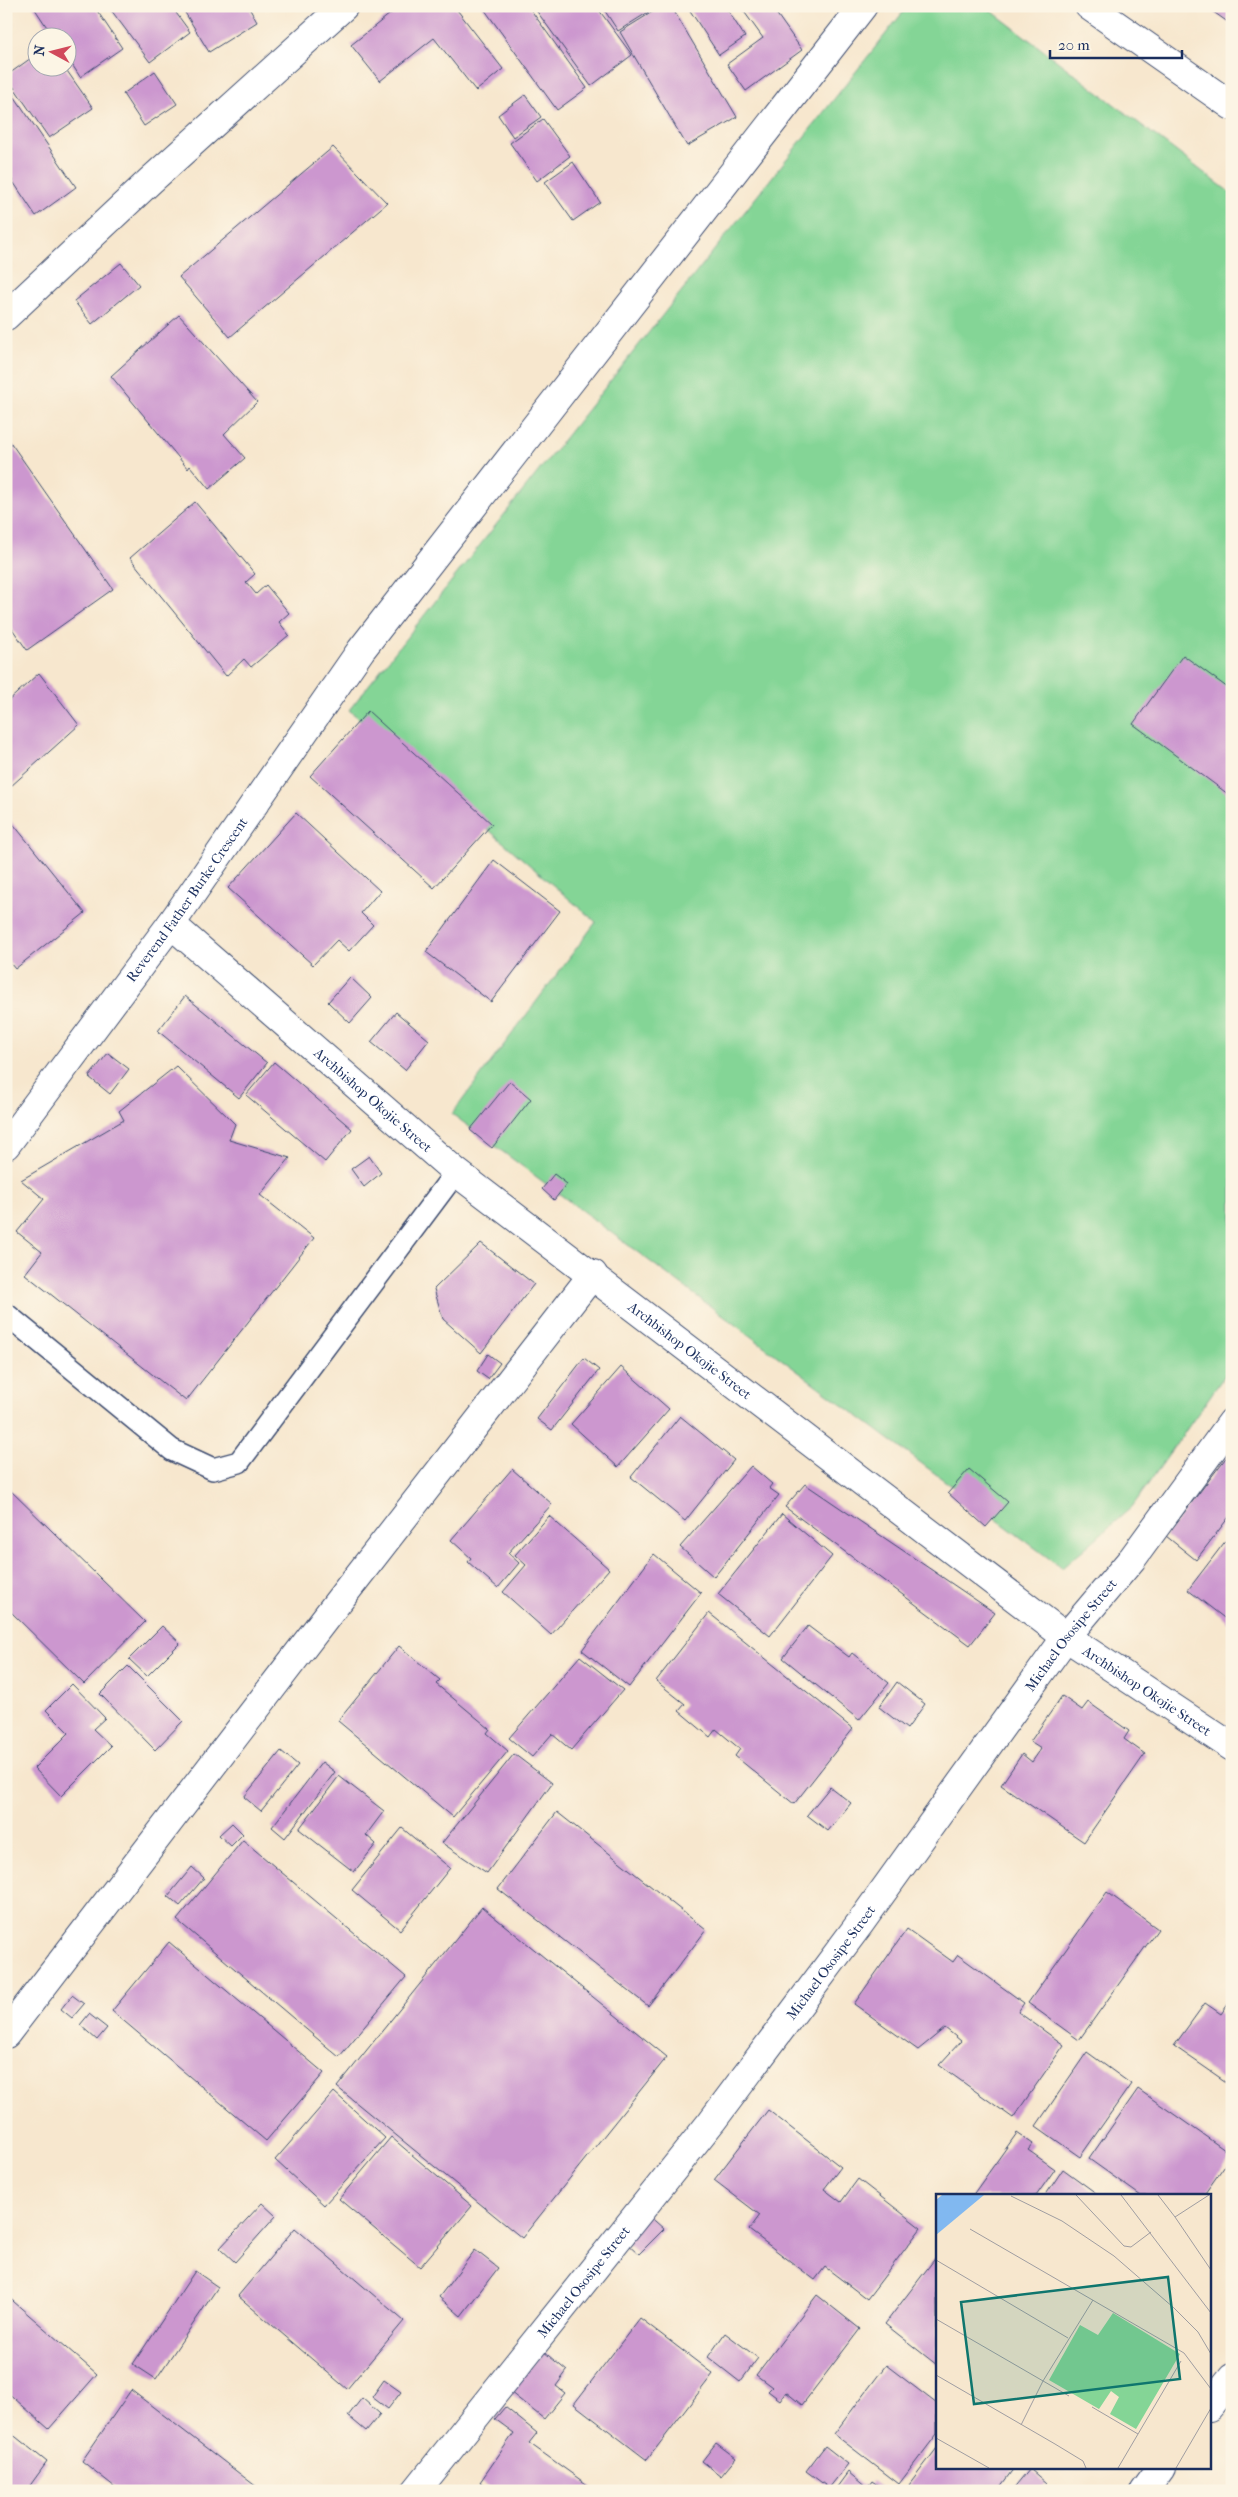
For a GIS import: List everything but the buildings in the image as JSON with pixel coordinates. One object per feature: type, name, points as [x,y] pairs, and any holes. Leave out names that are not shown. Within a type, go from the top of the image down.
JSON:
[{"type":"street","points":[[6,316],[150,181],[344,6]]},
{"type":"street","name":"Reverend Father Burke Crescent","points":[[6,1145],[172,924],[360,650],[863,6]]},
{"type":"street","points":[[1088,6],[1232,106]]},
{"type":"street","name":"Archbishop Okojie Street","points":[[172,924],[456,1172],[593,1274],[1066,1637],[1232,1747]]},
{"type":"street","points":[[6,2034],[593,1274]]},
{"type":"street","name":"Michael Ososipe Street","points":[[416,2491],[712,2121],[861,1922],[1066,1637],[1132,1558],[1232,1422]]},
{"type":"street","points":[[1210,2406],[1232,2378]]},
{"type":"street","points":[[1144,2491],[1160,2470]]},
{"type":"lane","points":[[6,1314],[172,1450],[213,1468],[239,1462],[456,1172]]},
{"type":"green space","points":[[908,6],[985,6],[1232,194],[1232,1365],[1132,1507],[1062,1568],[452,1114],[596,922],[349,710]]}]
